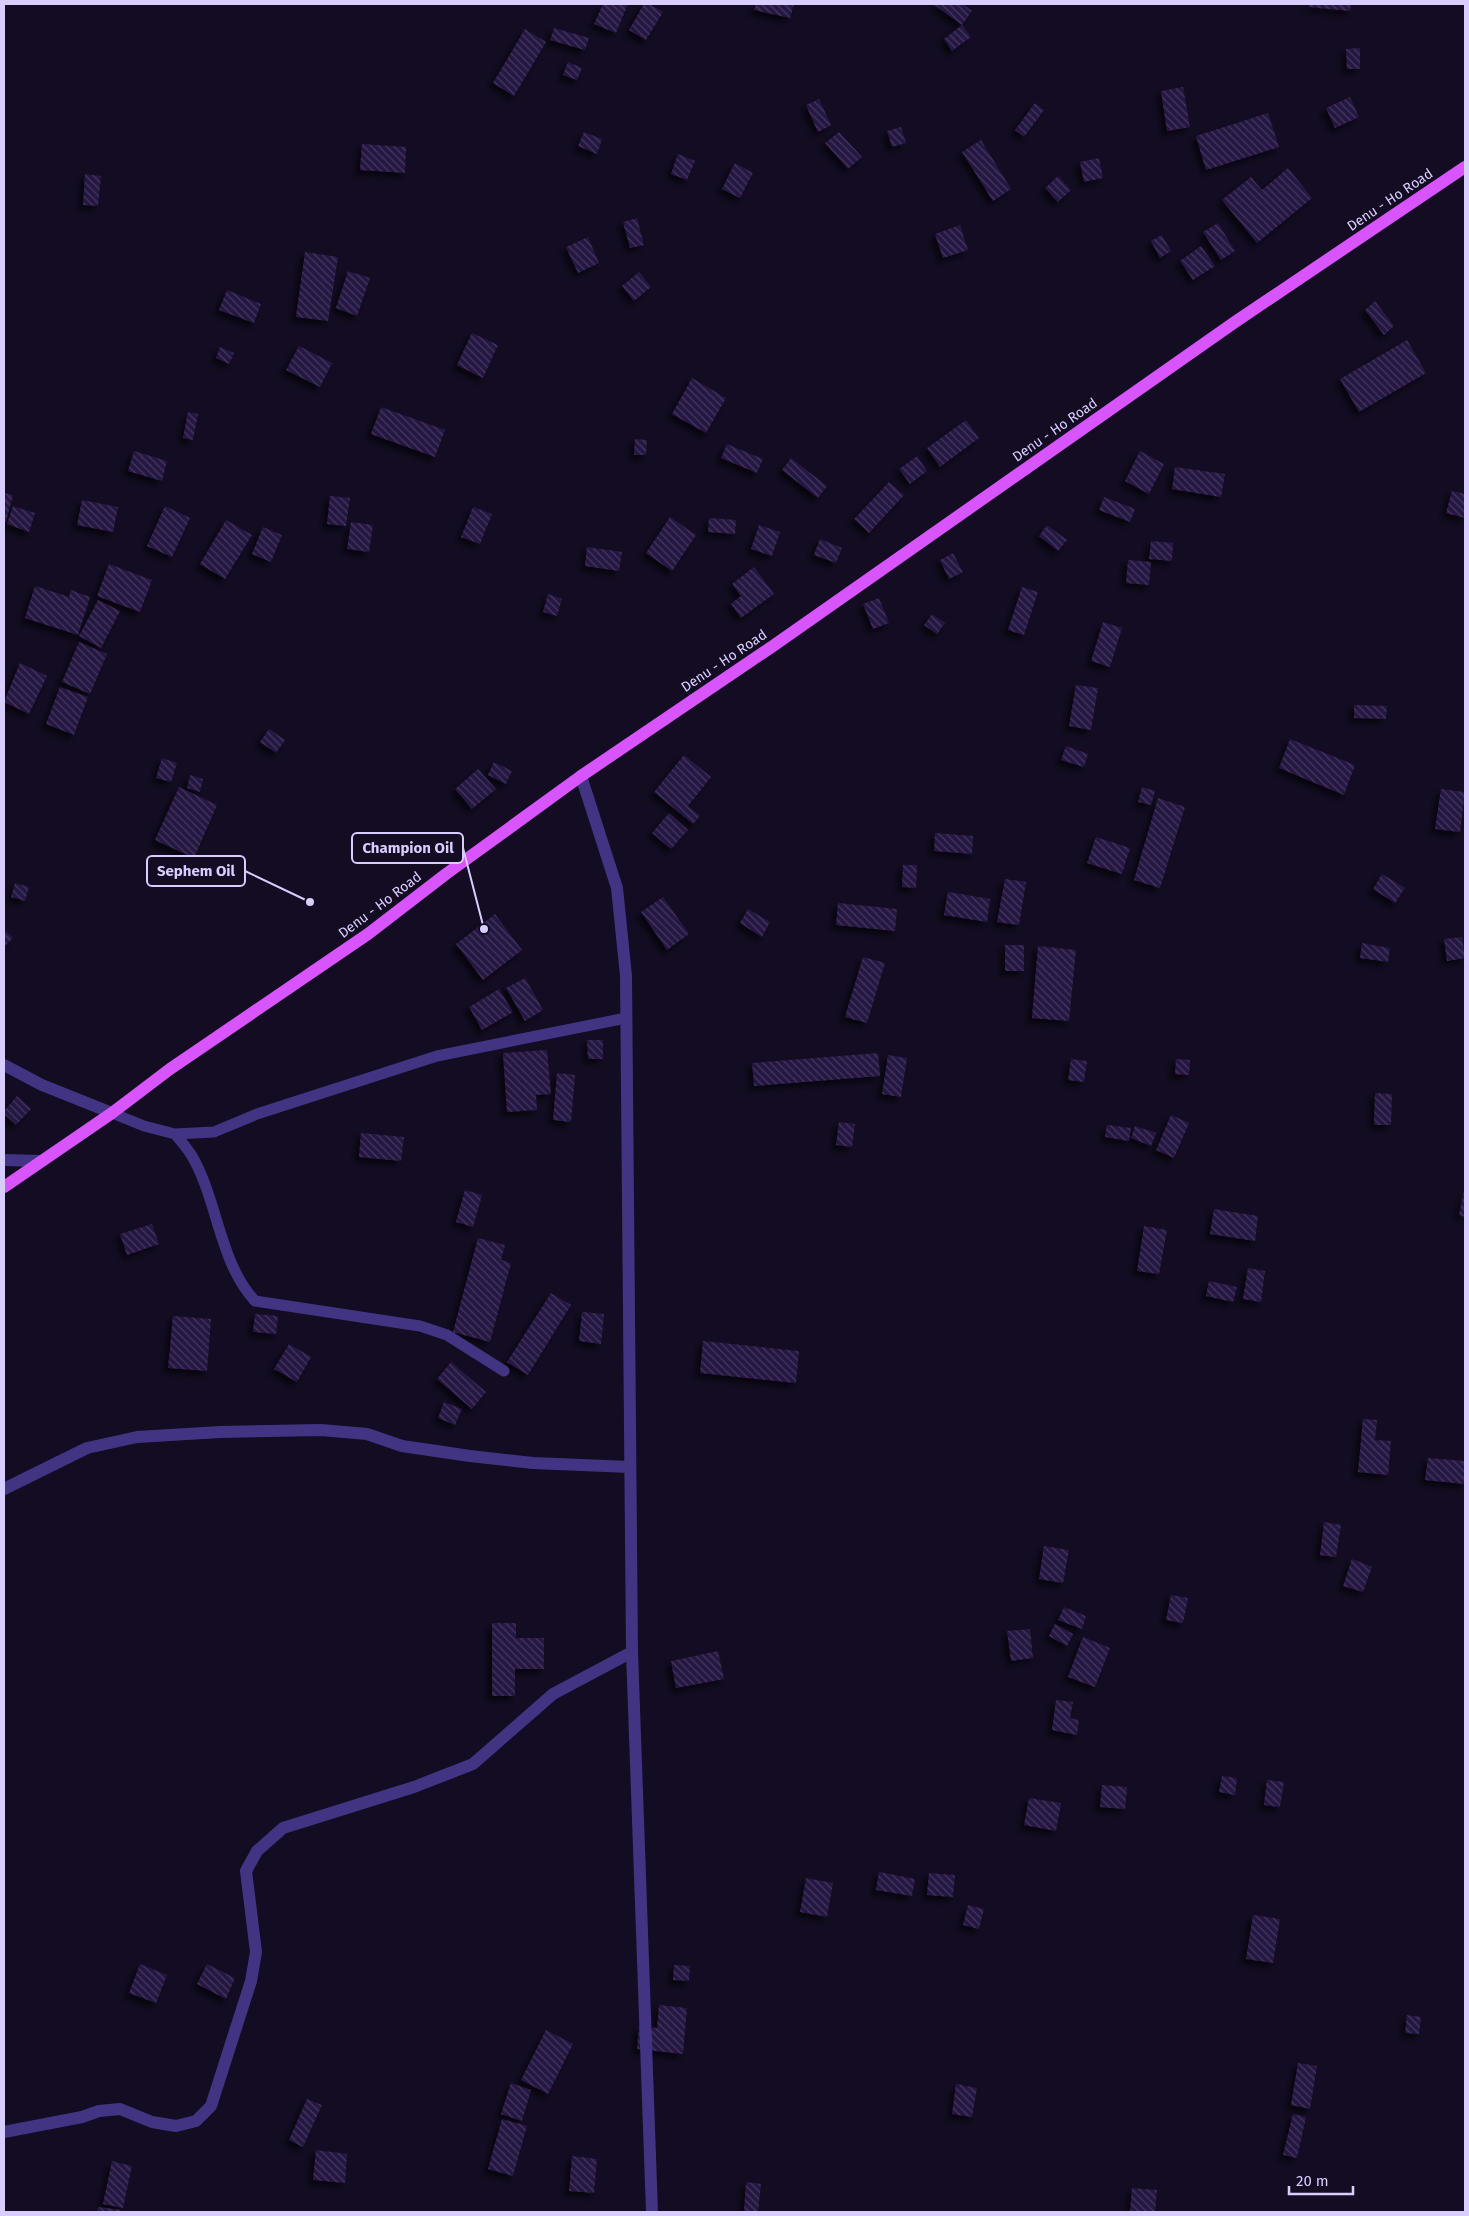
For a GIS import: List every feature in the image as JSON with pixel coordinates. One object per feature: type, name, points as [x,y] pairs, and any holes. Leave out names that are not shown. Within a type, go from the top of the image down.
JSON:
[{"type":"main road","name":"Denu - Ho Road","points":[[4,1187],[112,1113],[170,1068],[368,934],[446,874],[581,776],[781,640],[1235,322],[1465,167]]},
{"type":"street","points":[[581,776],[617,888],[626,976],[632,1652],[652,2212]]},
{"type":"street","points":[[4,1065],[42,1085],[112,1113]]},
{"type":"street","points":[[4,1160],[42,1161]]},
{"type":"street","points":[[4,1489],[87,1448],[137,1437],[220,1432],[320,1430],[367,1434],[402,1446],[470,1456],[533,1463],[630,1467]]},
{"type":"street","points":[[4,2132],[82,2117],[99,2111],[113,2110],[120,2110],[152,2122],[176,2126],[196,2121],[211,2106],[252,1981],[256,1952],[246,1871],[257,1851],[282,1828],[414,1787],[473,1764],[553,1694],[632,1652]]},
{"type":"lane","points":[[112,1113],[144,1126],[175,1134],[214,1132],[257,1114],[436,1056],[626,1018]]},
{"type":"lane","points":[[175,1134],[192,1156],[233,1264],[247,1292],[255,1301],[420,1326],[447,1335],[504,1371]]},
{"type":"building","points":[[603,4],[628,4],[616,33],[594,24]]},
{"type":"building","points":[[644,4],[649,4],[663,12],[646,40],[629,30]]},
{"type":"building","points":[[756,4],[794,4],[790,18],[754,10]]},
{"type":"building","points":[[933,4],[963,4],[972,11],[962,25]]},
{"type":"building","points":[[1309,4],[1351,4],[1350,11],[1309,7]]},
{"type":"building","points":[[962,25],[971,37],[952,51],[944,39]]},
{"type":"building","points":[[554,28],[589,38],[585,50],[550,40]]},
{"type":"building","points":[[525,29],[546,42],[514,96],[493,83]]},
{"type":"building","points":[[1360,48],[1360,69],[1347,69],[1346,49]]},
{"type":"building","points":[[568,62],[582,68],[577,80],[563,75]]},
{"type":"building","points":[[1183,87],[1190,127],[1167,131],[1161,91]]},
{"type":"building","points":[[1350,97],[1359,117],[1335,128],[1326,108]]},
{"type":"building","points":[[819,99],[831,125],[818,132],[806,105]]},
{"type":"building","points":[[1035,103],[1044,110],[1024,137],[1015,130]]},
{"type":"building","points":[[1268,113],[1279,147],[1206,170],[1196,136]]},
{"type":"building","points":[[901,127],[906,143],[892,147],[887,131]]},
{"type":"building","points":[[584,132],[602,139],[597,154],[578,146]]},
{"type":"building","points":[[839,132],[862,157],[848,169],[825,143]]},
{"type":"building","points":[[981,140],[1011,189],[993,201],[962,152]]},
{"type":"building","points":[[362,144],[406,147],[405,173],[360,170]]},
{"type":"building","points":[[678,154],[695,161],[687,180],[671,174]]},
{"type":"building","points":[[1099,158],[1103,178],[1084,182],[1080,162]]},
{"type":"building","points":[[735,163],[753,173],[740,198],[722,189]]},
{"type":"building","points":[[1288,168],[1312,198],[1257,243],[1222,200],[1251,177],[1262,190]]},
{"type":"building","points":[[85,174],[101,176],[98,206],[83,205]]},
{"type":"building","points":[[1058,176],[1071,190],[1058,202],[1045,188]]},
{"type":"building","points":[[637,218],[644,245],[630,248],[623,222]]},
{"type":"building","points":[[1218,223],[1235,251],[1221,260],[1203,232]]},
{"type":"building","points":[[960,225],[968,250],[943,258],[935,234]]},
{"type":"building","points":[[1162,235],[1171,251],[1160,258],[1151,241]]},
{"type":"building","points":[[588,237],[599,263],[578,273],[566,247]]},
{"type":"building","points":[[1201,246],[1215,266],[1193,280],[1180,261]]},
{"type":"building","points":[[305,252],[338,257],[328,321],[296,317]]},
{"type":"building","points":[[348,271],[370,278],[357,316],[336,308]]},
{"type":"building","points":[[639,272],[651,287],[634,301],[622,286]]},
{"type":"building","points":[[227,290],[261,304],[254,323],[219,310]]},
{"type":"building","points":[[1375,301],[1394,326],[1384,335],[1365,310]]},
{"type":"building","points":[[472,333],[498,345],[483,378],[457,365]]},
{"type":"building","points":[[1407,340],[1426,373],[1359,412],[1340,379]]},
{"type":"building","points":[[299,346],[332,363],[320,387],[286,370]]},
{"type":"building","points":[[220,347],[234,353],[229,364],[216,358]]},
{"type":"building","points":[[692,378],[726,398],[706,433],[672,414]]},
{"type":"building","points":[[381,407],[445,430],[435,457],[371,434]]},
{"type":"building","points":[[188,412],[198,414],[193,440],[183,438]]},
{"type":"building","points":[[966,420],[979,438],[940,467],[927,448]]},
{"type":"building","points":[[635,439],[647,440],[646,455],[634,455]]},
{"type":"building","points":[[727,444],[763,459],[757,473],[721,458]]},
{"type":"building","points":[[134,451],[167,461],[162,481],[128,471]]},
{"type":"building","points":[[1140,451],[1164,464],[1149,494],[1125,481]]},
{"type":"building","points":[[917,456],[927,471],[910,484],[899,469]]},
{"type":"building","points":[[791,458],[827,486],[818,498],[782,470]]},
{"type":"building","points":[[1175,467],[1225,474],[1221,497],[1172,489]]},
{"type":"building","points":[[889,482],[904,495],[869,533],[854,519]]},
{"type":"building","points":[[1452,491],[1465,494],[1465,518],[1446,513]]},
{"type":"building","points":[[4,493],[13,495],[6,522],[4,522]]},
{"type":"building","points":[[330,496],[350,498],[346,526],[327,524]]},
{"type":"building","points":[[1104,497],[1135,509],[1130,522],[1099,510]]},
{"type":"building","points":[[82,500],[118,507],[113,532],[77,525]]},
{"type":"building","points":[[13,506],[35,513],[29,532],[7,524]]},
{"type":"building","points":[[165,506],[190,518],[172,557],[147,546]]},
{"type":"building","points":[[473,507],[492,514],[480,544],[461,537]]},
{"type":"building","points":[[670,517],[696,535],[672,571],[646,553]]},
{"type":"building","points":[[709,518],[736,520],[735,534],[708,532]]},
{"type":"building","points":[[226,520],[252,535],[225,579],[200,564]]},
{"type":"building","points":[[351,522],[373,525],[369,552],[347,549]]},
{"type":"building","points":[[759,525],[780,532],[772,556],[751,549]]},
{"type":"building","points":[[1047,525],[1067,540],[1058,551],[1039,536]]},
{"type":"building","points":[[263,527],[282,535],[271,562],[252,554]]},
{"type":"building","points":[[820,539],[842,548],[836,563],[814,555]]},
{"type":"building","points":[[1151,541],[1173,543],[1172,561],[1149,559]]},
{"type":"building","points":[[587,547],[622,552],[619,571],[585,566]]},
{"type":"building","points":[[953,553],[963,572],[949,579],[940,560]]},
{"type":"building","points":[[1128,560],[1151,562],[1149,585],[1126,583]]},
{"type":"building","points":[[109,564],[152,580],[140,612],[97,596]]},
{"type":"building","points":[[754,567],[774,594],[741,618],[731,604],[741,596],[732,584]]},
{"type":"building","points":[[35,586],[69,597],[71,590],[90,597],[78,635],[25,618]]},
{"type":"building","points":[[1022,587],[1038,592],[1024,635],[1008,630]]},
{"type":"building","points":[[548,594],[562,599],[557,616],[543,612]]},
{"type":"building","points":[[879,598],[889,623],[873,629],[863,604]]},
{"type":"building","points":[[98,600],[120,611],[101,648],[79,636]]},
{"type":"building","points":[[932,614],[945,623],[937,634],[924,625]]},
{"type":"building","points":[[1103,622],[1122,628],[1110,667],[1091,661]]},
{"type":"building","points":[[79,642],[107,654],[90,694],[62,682]]},
{"type":"building","points":[[20,663],[47,676],[29,714],[4,702]]},
{"type":"building","points":[[1076,685],[1098,688],[1091,730],[1069,726]]},
{"type":"building","points":[[60,687],[88,697],[74,735],[46,724]]},
{"type":"building","points":[[1354,705],[1387,706],[1386,719],[1354,718]]},
{"type":"building","points":[[269,729],[285,740],[276,753],[260,742]]},
{"type":"building","points":[[1290,739],[1355,765],[1344,795],[1279,768]]},
{"type":"building","points":[[1066,746],[1088,754],[1084,767],[1061,760]]},
{"type":"building","points":[[684,755],[711,777],[688,806],[700,816],[693,824],[654,792]]},
{"type":"building","points":[[162,758],[177,763],[171,782],[156,778]]},
{"type":"building","points":[[494,762],[512,771],[506,784],[488,775]]},
{"type":"building","points":[[478,769],[496,789],[472,809],[455,789]]},
{"type":"building","points":[[190,775],[203,779],[200,792],[187,788]]},
{"type":"building","points":[[179,787],[217,805],[194,858],[155,840]]},
{"type":"building","points":[[1142,787],[1155,791],[1151,805],[1138,802]]},
{"type":"building","points":[[1441,789],[1465,792],[1460,832],[1435,829]]},
{"type":"building","points":[[1158,798],[1185,807],[1160,888],[1134,880]]},
{"type":"building","points":[[669,813],[688,830],[671,849],[652,833]]},
{"type":"building","points":[[935,833],[973,836],[972,854],[934,851]]},
{"type":"building","points":[[1096,837],[1130,848],[1122,874],[1087,863]]},
{"type":"building","points":[[903,865],[917,865],[916,888],[902,887]]},
{"type":"building","points":[[1382,874],[1405,888],[1395,903],[1373,889]]},
{"type":"building","points":[[1005,879],[1026,882],[1019,925],[997,922]]},
{"type":"building","points":[[15,883],[29,887],[25,901],[11,897]]},
{"type":"building","points":[[948,892],[990,899],[987,922],[944,915]]},
{"type":"building","points":[[663,897],[689,934],[667,950],[641,912]]},
{"type":"building","points":[[838,903],[897,909],[895,931],[836,925]]},
{"type":"building","points":[[748,909],[770,922],[762,937],[740,923]]},
{"type":"building","points":[[495,914],[522,950],[483,980],[456,944]]},
{"type":"building","points":[[4,929],[13,938],[4,947]]},
{"type":"building","points":[[1462,937],[1465,958],[1447,961],[1444,939]]},
{"type":"building","points":[[1362,943],[1390,948],[1388,962],[1360,958]]},
{"type":"building","points":[[1005,945],[1024,945],[1024,971],[1005,971]]},
{"type":"building","points":[[1038,946],[1076,950],[1069,1021],[1032,1018]]},
{"type":"building","points":[[863,957],[885,963],[867,1023],[845,1017]]},
{"type":"building","points":[[525,978],[543,1010],[525,1021],[506,988]]},
{"type":"building","points":[[499,989],[513,1012],[482,1030],[469,1007]]},
{"type":"building","points":[[587,1040],[603,1040],[603,1059],[588,1059]]},
{"type":"building","points":[[547,1050],[551,1094],[536,1095],[537,1110],[507,1112],[503,1053]]},
{"type":"building","points":[[878,1053],[880,1076],[754,1086],[752,1063]]},
{"type":"building","points":[[888,1055],[907,1058],[901,1097],[882,1094]]},
{"type":"building","points":[[1071,1059],[1087,1061],[1084,1082],[1068,1080]]},
{"type":"building","points":[[1176,1059],[1190,1060],[1189,1075],[1175,1074]]},
{"type":"building","points":[[557,1073],[575,1075],[571,1122],[553,1120]]},
{"type":"building","points":[[1375,1093],[1392,1094],[1391,1125],[1374,1125]]},
{"type":"building","points":[[17,1096],[31,1109],[16,1125],[4,1114],[4,1111]]},
{"type":"building","points":[[1171,1115],[1189,1123],[1174,1158],[1156,1150]]},
{"type":"building","points":[[839,1122],[855,1124],[852,1147],[836,1145]]},
{"type":"building","points":[[1107,1125],[1131,1128],[1129,1141],[1105,1137]]},
{"type":"building","points":[[1135,1126],[1156,1133],[1151,1146],[1131,1138]]},
{"type":"building","points":[[361,1133],[404,1137],[401,1161],[359,1157]]},
{"type":"building","points":[[465,1190],[482,1195],[473,1227],[456,1222]]},
{"type":"building","points":[[1465,1191],[1465,1217],[1459,1215]]},
{"type":"building","points":[[1214,1209],[1258,1216],[1255,1241],[1210,1234]]},
{"type":"building","points":[[152,1224],[159,1244],[127,1255],[120,1234]]},
{"type":"building","points":[[1144,1226],[1167,1230],[1159,1274],[1137,1271]]},
{"type":"building","points":[[478,1238],[505,1245],[501,1260],[511,1263],[490,1342],[453,1332]]},
{"type":"building","points":[[1248,1268],[1265,1271],[1261,1302],[1243,1299]]},
{"type":"building","points":[[1209,1281],[1237,1287],[1233,1302],[1206,1296]]},
{"type":"building","points":[[551,1293],[571,1305],[528,1375],[507,1362]]},
{"type":"building","points":[[582,1312],[604,1314],[601,1344],[579,1341]]},
{"type":"building","points":[[255,1314],[278,1316],[276,1334],[253,1332]]},
{"type":"building","points":[[173,1316],[211,1319],[207,1371],[168,1368]]},
{"type":"building","points":[[703,1341],[799,1351],[796,1383],[700,1373]]},
{"type":"building","points":[[289,1344],[311,1357],[297,1382],[274,1369]]},
{"type":"building","points":[[451,1362],[486,1392],[472,1409],[437,1379]]},
{"type":"building","points":[[444,1402],[462,1409],[455,1425],[438,1418]]},
{"type":"building","points":[[1363,1419],[1377,1420],[1375,1440],[1391,1441],[1388,1475],[1358,1472]]},
{"type":"building","points":[[1428,1458],[1465,1461],[1465,1484],[1425,1480]]},
{"type":"building","points":[[1324,1522],[1341,1525],[1336,1557],[1320,1555]]},
{"type":"building","points":[[1044,1546],[1069,1550],[1063,1583],[1039,1579]]},
{"type":"building","points":[[1352,1559],[1372,1567],[1363,1592],[1343,1586]]},
{"type":"building","points":[[1171,1595],[1188,1598],[1183,1623],[1166,1620]]},
{"type":"building","points":[[1064,1607],[1086,1616],[1082,1629],[1058,1620]]},
{"type":"building","points":[[492,1623],[516,1623],[516,1638],[544,1638],[544,1669],[515,1669],[515,1696],[492,1696]]},
{"type":"building","points":[[1055,1624],[1073,1634],[1067,1646],[1049,1636]]},
{"type":"building","points":[[1030,1629],[1033,1658],[1011,1661],[1007,1631]]},
{"type":"building","points":[[1083,1637],[1110,1648],[1095,1687],[1068,1677]]},
{"type":"building","points":[[718,1651],[724,1679],[676,1688],[671,1661]]},
{"type":"building","points":[[1056,1700],[1073,1702],[1070,1718],[1079,1720],[1077,1735],[1052,1730]]},
{"type":"building","points":[[1222,1776],[1237,1778],[1235,1795],[1219,1792]]},
{"type":"building","points":[[1267,1780],[1284,1782],[1280,1807],[1264,1805]]},
{"type":"building","points":[[1102,1785],[1127,1787],[1125,1809],[1100,1807]]},
{"type":"building","points":[[1029,1798],[1061,1803],[1056,1831],[1024,1825]]},
{"type":"building","points":[[879,1872],[915,1879],[912,1896],[876,1890]]},
{"type":"building","points":[[929,1873],[955,1875],[953,1897],[927,1895]]},
{"type":"building","points":[[806,1878],[833,1883],[827,1917],[800,1912]]},
{"type":"building","points":[[968,1905],[984,1909],[979,1929],[963,1925]]},
{"type":"building","points":[[1253,1915],[1280,1919],[1273,1963],[1246,1959]]},
{"type":"building","points":[[140,1964],[167,1975],[156,2003],[129,1993]]},
{"type":"building","points":[[207,1964],[235,1978],[226,1999],[197,1984]]},
{"type":"building","points":[[674,1965],[690,1966],[689,1981],[673,1980]]},
{"type":"building","points":[[659,2005],[687,2008],[683,2054],[637,2049],[639,2026],[657,2028]]},
{"type":"building","points":[[1407,2015],[1421,2017],[1419,2034],[1405,2033]]},
{"type":"building","points":[[546,2030],[573,2044],[548,2094],[521,2080]]},
{"type":"building","points":[[1298,2063],[1317,2066],[1310,2109],[1291,2105]]},
{"type":"building","points":[[511,2083],[531,2090],[522,2121],[501,2114]]},
{"type":"building","points":[[956,2084],[977,2088],[972,2117],[952,2114]]},
{"type":"building","points":[[307,2099],[322,2105],[303,2147],[289,2140]]},
{"type":"building","points":[[1293,2114],[1306,2117],[1297,2158],[1283,2155]]},
{"type":"building","points":[[502,2119],[527,2126],[513,2176],[488,2169]]},
{"type":"building","points":[[316,2150],[347,2154],[345,2183],[313,2180]]},
{"type":"building","points":[[572,2156],[597,2159],[594,2193],[569,2191]]},
{"type":"building","points":[[112,2161],[132,2166],[123,2208],[103,2204]]},
{"type":"building","points":[[746,2182],[761,2184],[758,2212],[744,2212]]},
{"type":"building","points":[[1132,2188],[1157,2190],[1155,2212],[1130,2212]]},
{"type":"building","points":[[98,2207],[121,2210],[121,2212],[97,2212]]},
{"type":"place","name":"Sephem Oil","points":[[310,902]]},
{"type":"place","name":"Champion Oil","points":[[484,929]]}]
